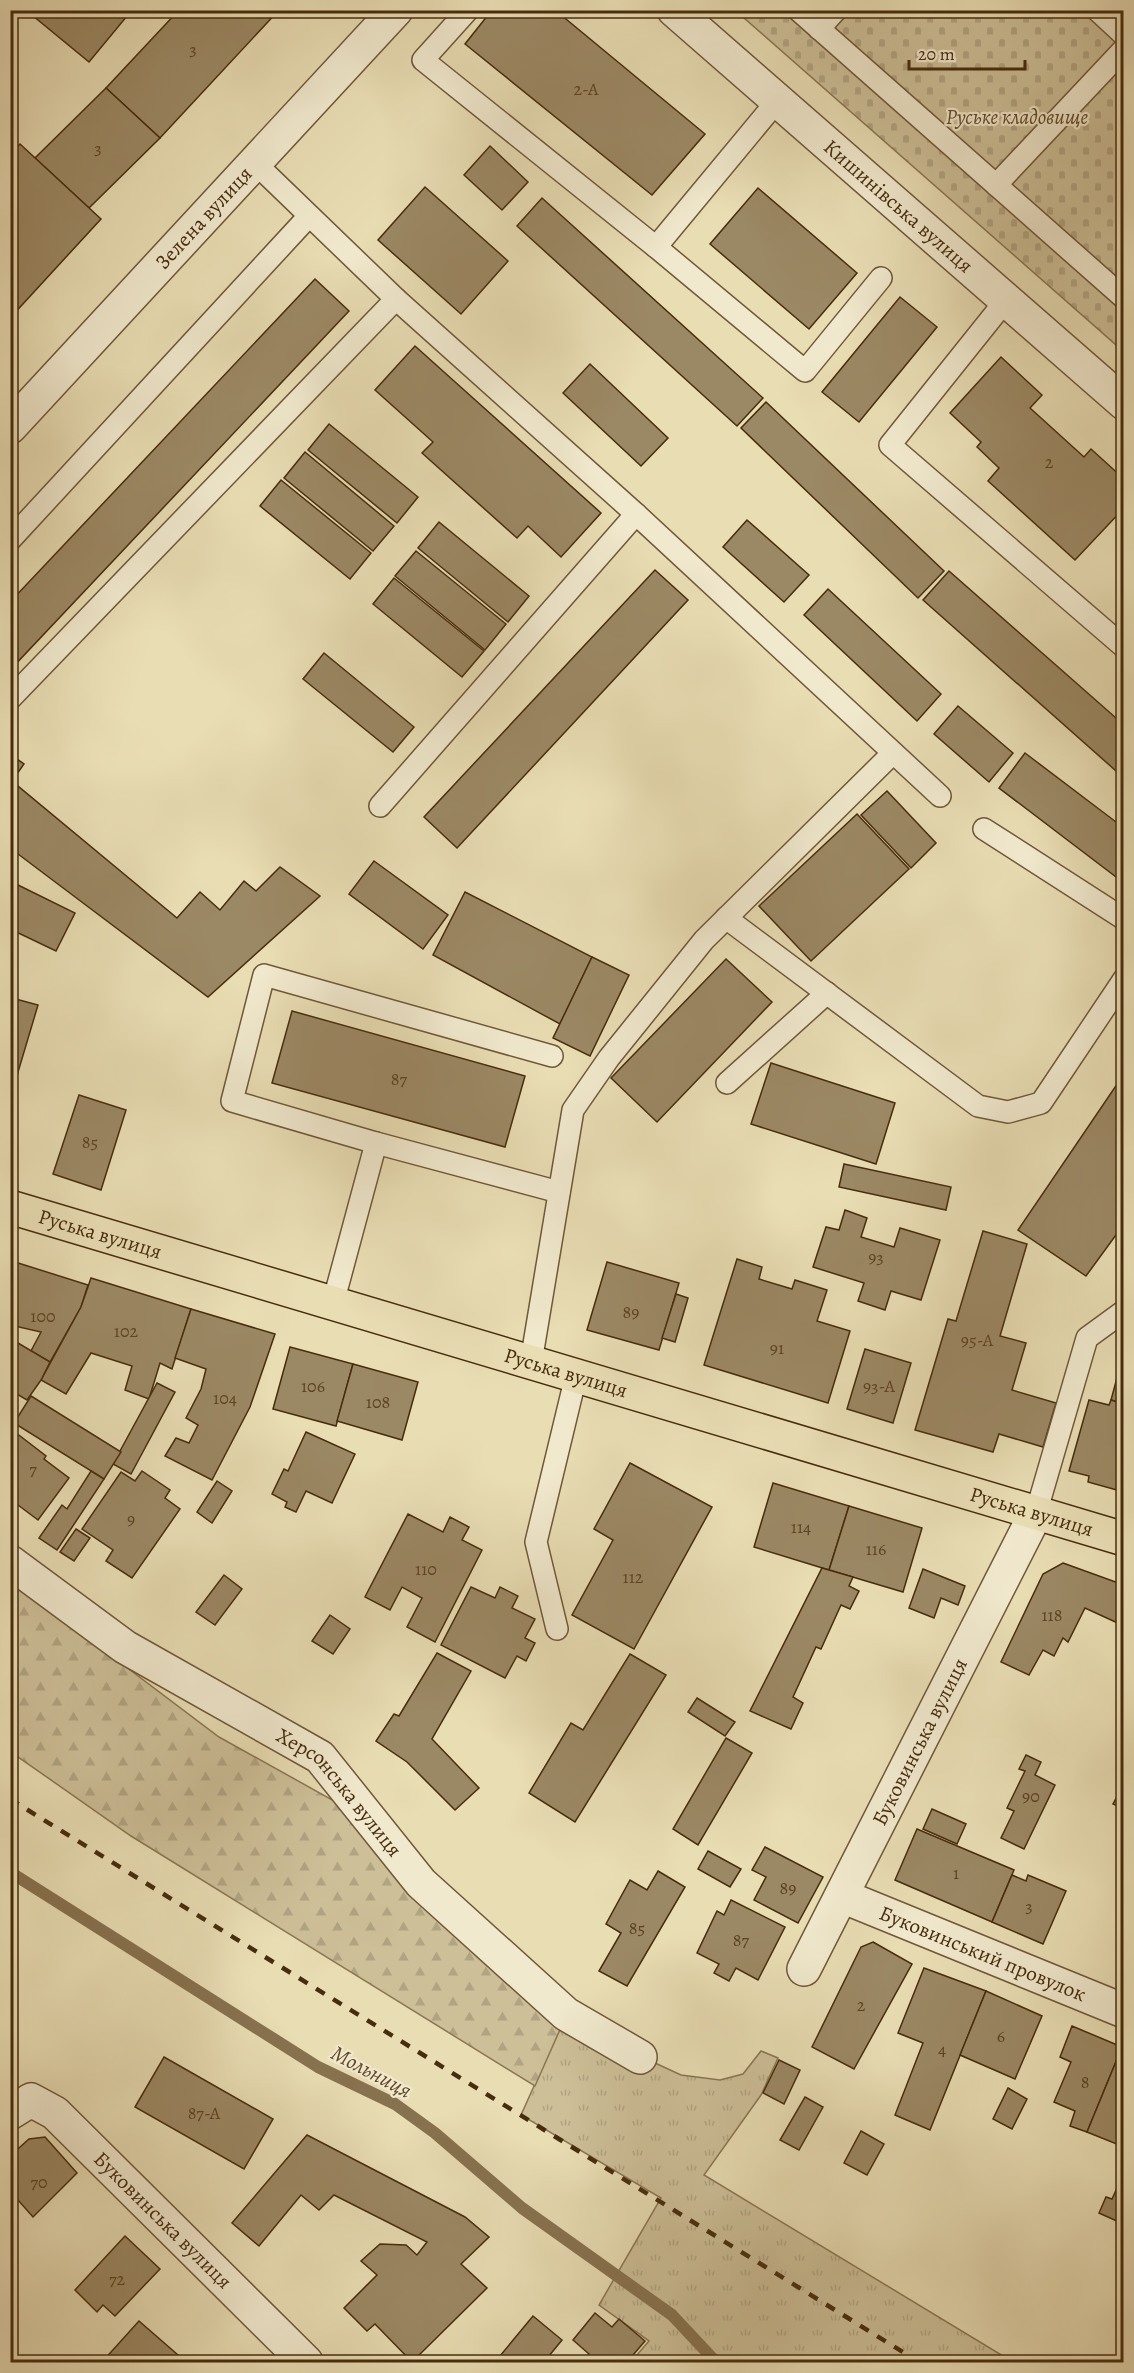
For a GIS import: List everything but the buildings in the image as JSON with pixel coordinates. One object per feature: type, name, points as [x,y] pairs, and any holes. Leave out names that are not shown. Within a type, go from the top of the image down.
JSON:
[{"type":"main road","name":"Руська вулиця","points":[[10,1207],[1124,1539]]},
{"type":"street","name":"Зелена вулиця","points":[[10,427],[396,10]]},
{"type":"street","name":"Кишинівська вулиця","points":[[674,10],[1124,403]]},
{"type":"street","name":"Буковинська вулиця","points":[[804,1970],[1036,1513]]},
{"type":"street","name":"Херсонська вулиця","points":[[10,1562],[125,1647],[320,1757],[421,1883],[566,2014],[640,2057]]},
{"type":"street","name":"Буковинський провулок","points":[[842,1896],[1124,2011]]},
{"type":"street","name":"Буковинська вулиця","points":[[10,2113],[31,2100],[55,2113],[306,2362]]},
{"type":"lane","points":[[468,10],[423,60],[805,371],[881,278]]},
{"type":"lane","points":[[798,10],[1124,298]]},
{"type":"lane","points":[[819,29],[836,10]]},
{"type":"lane","points":[[1097,10],[1124,35]]},
{"type":"lane","points":[[996,185],[1124,49]]},
{"type":"lane","points":[[656,248],[777,101]]},
{"type":"lane","points":[[255,163],[396,299],[636,514],[940,796]]},
{"type":"lane","points":[[10,540],[309,216]]},
{"type":"lane","points":[[10,699],[396,299]]},
{"type":"lane","points":[[1006,300],[890,445],[1124,647]]},
{"type":"lane","points":[[380,806],[636,514]]},
{"type":"lane","points":[[531,1362],[573,1110],[609,1058],[704,940],[893,753]]},
{"type":"lane","points":[[984,829],[1124,920]]},
{"type":"lane","points":[[726,918],[978,1106],[1008,1112],[1041,1103],[1124,979]]},
{"type":"lane","points":[[552,1056],[264,975],[232,1101],[376,1143],[559,1192]]},
{"type":"lane","points":[[727,1083],[827,993]]},
{"type":"lane","points":[[333,1303],[376,1143]]},
{"type":"lane","points":[[1036,1513],[1087,1338],[1124,1311]]},
{"type":"lane","points":[[557,1629],[536,1542],[576,1376]]},
{"type":"green space","name":"Руське кладовище","points":[[736,11],[1123,11],[1123,351]]},
{"type":"green space","points":[[11,1580],[219,1737],[336,1802],[562,2025],[535,2086],[131,1836],[11,1752]]},
{"type":"green space","points":[[567,2013],[642,2057],[681,2075],[720,2080],[743,2074],[761,2051],[778,2058],[761,2095],[704,2175],[1013,2362],[631,2362],[649,2341],[599,2305],[661,2198],[521,2115]]},
{"type":"waterway","name":"Мольниця","points":[[10,1872],[318,2067],[395,2104],[435,2133],[522,2208],[672,2315],[716,2362]]},
{"type":"railway","points":[[10,1799],[919,2362]]}]
